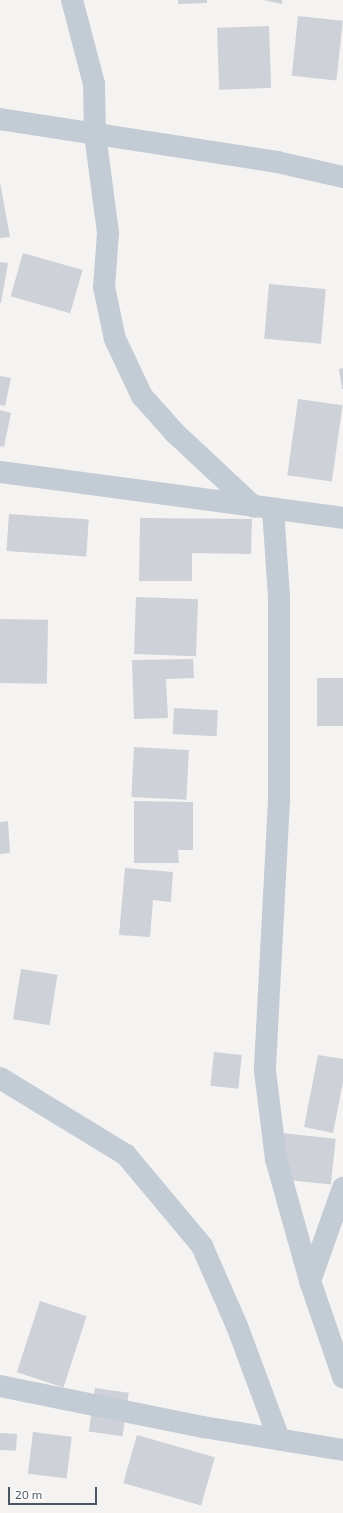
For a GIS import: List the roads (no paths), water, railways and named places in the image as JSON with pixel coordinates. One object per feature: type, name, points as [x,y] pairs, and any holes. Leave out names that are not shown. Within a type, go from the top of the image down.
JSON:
[{"type":"street","points":[[72,0],[94,84],[95,134],[108,233],[104,287],[115,339],[142,396],[175,433],[263,508],[280,597],[279,800],[265,1071],[276,1159],[310,1281],[343,1377]]},
{"type":"street","points":[[0,119],[277,162],[343,177]]},
{"type":"street","points":[[0,472],[343,518]]},
{"type":"street","points":[[0,1078],[126,1155],[202,1246],[238,1326],[279,1439]]},
{"type":"street","points":[[310,1281],[343,1188]]},
{"type":"street","points":[[0,1386],[203,1427],[343,1450]]}]
